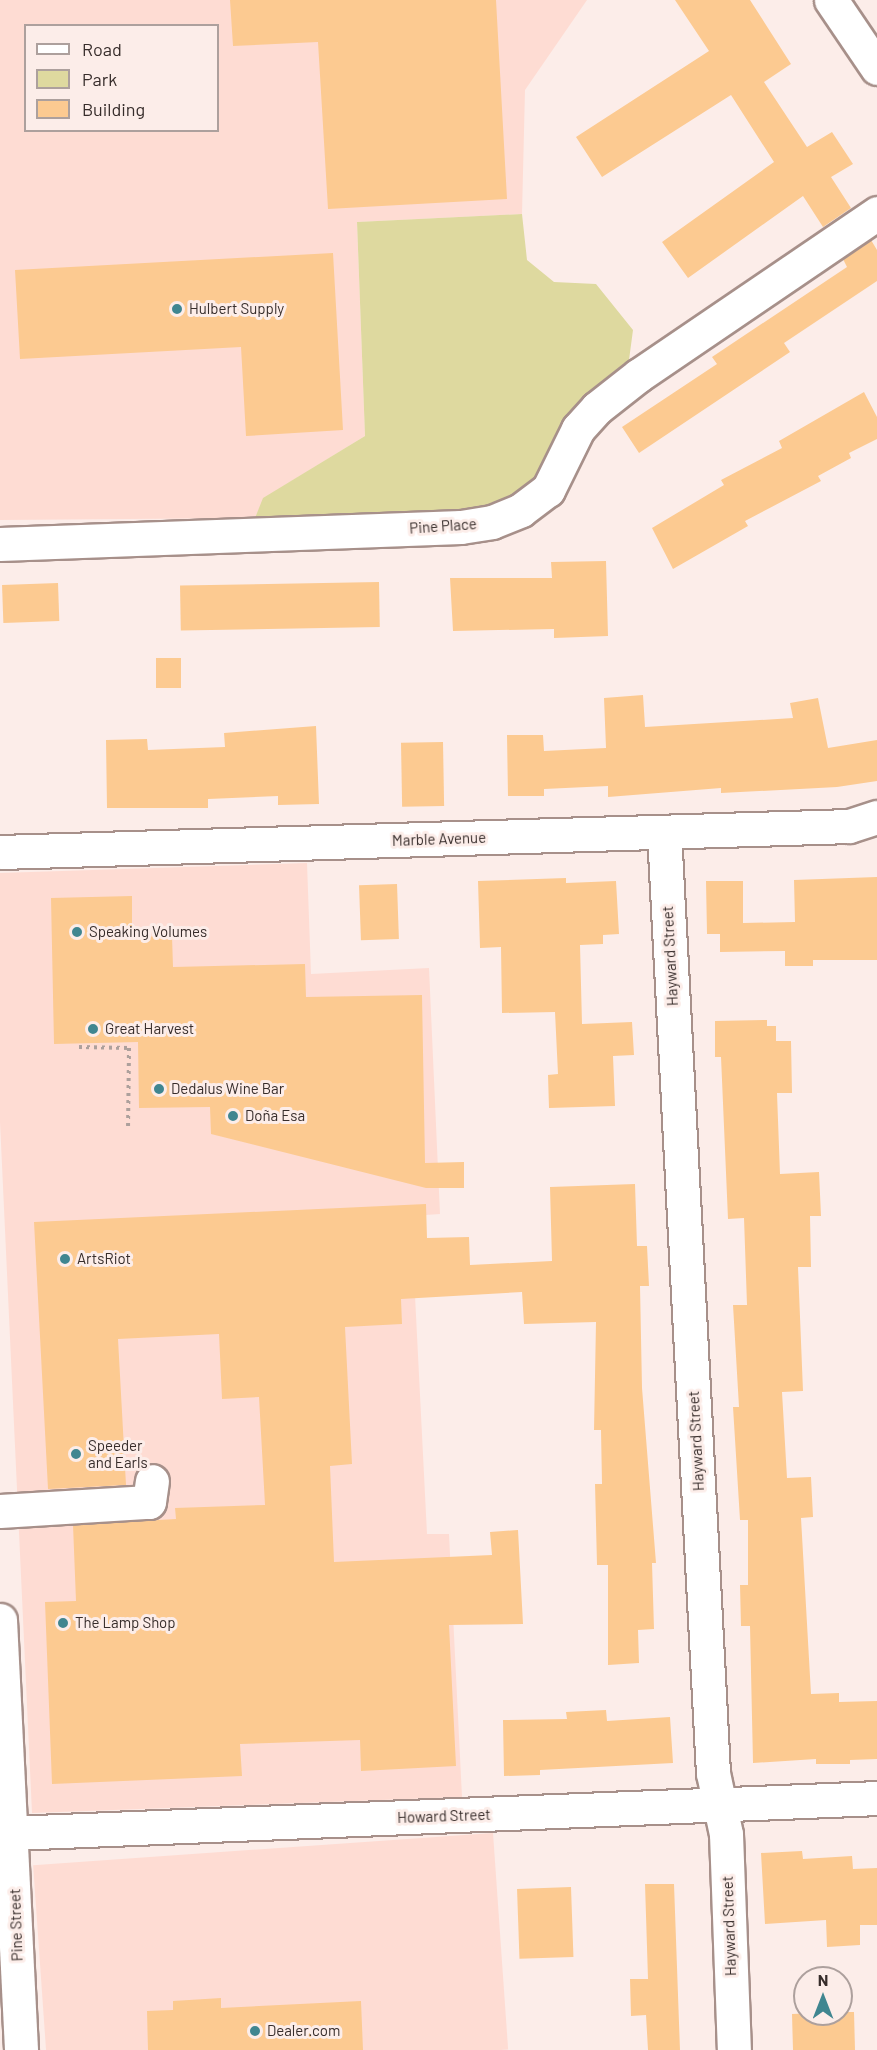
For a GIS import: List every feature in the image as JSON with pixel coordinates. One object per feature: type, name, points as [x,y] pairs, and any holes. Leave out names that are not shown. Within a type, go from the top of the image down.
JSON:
[{"type":"street","points":[[831,0],[877,68]]},
{"type":"street","name":"Pine Place","points":[[0,544],[461,527],[492,522],[521,510],[548,490],[578,429],[597,408],[639,375],[877,213]]},
{"type":"street","name":"Marble Avenue","points":[[0,852],[849,826],[877,817]]},
{"type":"street","name":"Hayward Street","points":[[664,832],[713,1773],[726,1834],[734,2050]]},
{"type":"street","points":[[0,1511],[148,1502],[152,1481]]},
{"type":"street","name":"Pine Street","points":[[0,1620],[4,1786],[11,1833],[21,2050]]},
{"type":"street","name":"Howard Street","points":[[11,1833],[877,1798]]},
{"type":"path","points":[[79,1047],[129,1048],[128,1126]]},
{"type":"shaded area","points":[[0,0],[587,0],[525,90],[522,214],[357,222],[365,436],[264,498],[255,518],[0,520]]},
{"type":"shaded area","points":[[307,863],[311,974],[429,968],[440,1214],[411,1216],[427,1534],[449,1534],[462,1797],[32,1813],[0,1122],[0,873]]},
{"type":"shaded area","points":[[493,1833],[508,2049],[46,2050],[33,1865]]},
{"type":"green space","points":[[522,214],[527,260],[554,282],[596,284],[633,330],[629,360],[574,407],[552,457],[515,502],[463,516],[255,518],[263,498],[365,436],[357,222]]},
{"type":"building","points":[[230,0],[496,0],[507,199],[328,209],[318,42],[233,46]]},
{"type":"building","points":[[675,0],[750,0],[791,64],[764,82],[807,147],[832,132],[853,164],[831,177],[851,208],[823,227],[803,196],[688,278],[662,242],[774,162],[731,95],[602,177],[576,137],[709,51]]},
{"type":"building","points":[[871,240],[877,250],[877,281],[784,343],[790,352],[639,453],[622,427],[717,364],[712,357],[847,267],[843,259]]},
{"type":"building","name":"Hulbert Supply","points":[[333,253],[343,430],[246,436],[241,347],[20,359],[15,270]]},
{"type":"building","points":[[864,392],[877,417],[877,439],[849,453],[851,458],[818,476],[821,481],[745,521],[748,526],[673,569],[652,528],[724,485],[721,480],[782,448],[779,441]]},
{"type":"building","points":[[606,561],[608,636],[554,638],[554,629],[453,631],[450,578],[552,578],[551,562]]},
{"type":"building","points":[[379,582],[380,627],[181,630],[180,585]]},
{"type":"building","points":[[58,583],[59,621],[3,623],[2,585]]},
{"type":"building","points":[[156,658],[181,658],[181,688],[156,688]]},
{"type":"building","points":[[643,695],[645,727],[793,718],[790,703],[818,698],[828,748],[877,740],[877,781],[837,787],[721,793],[721,788],[608,797],[608,786],[544,789],[544,796],[508,796],[507,735],[543,735],[544,751],[606,748],[604,698]]},
{"type":"building","points":[[316,726],[319,804],[278,805],[278,796],[208,799],[208,808],[107,808],[106,740],[147,739],[148,750],[225,747],[224,733]]},
{"type":"building","points":[[443,742],[444,806],[402,807],[401,743]]},
{"type":"building","points":[[877,877],[877,960],[813,960],[813,966],[785,966],[785,951],[720,952],[720,934],[707,934],[706,881],[743,881],[743,923],[795,922],[794,880]]},
{"type":"building","points":[[566,878],[566,883],[616,881],[619,934],[603,935],[603,944],[580,945],[582,1024],[632,1022],[634,1055],[613,1056],[615,1106],[549,1108],[548,1075],[558,1074],[555,1012],[502,1013],[501,947],[480,948],[478,881]]},
{"type":"building","points":[[397,884],[399,939],[361,940],[359,885]]},
{"type":"building","points":[[132,896],[132,937],[172,936],[173,967],[305,964],[306,997],[422,995],[425,1163],[464,1162],[464,1188],[426,1188],[211,1134],[210,1107],[139,1108],[138,1042],[54,1044],[51,898]]},
{"type":"building","points":[[767,1020],[767,1026],[776,1026],[776,1041],[791,1041],[792,1093],[777,1093],[780,1174],[819,1172],[821,1216],[810,1216],[811,1267],[798,1267],[803,1391],[782,1392],[787,1478],[811,1477],[813,1517],[801,1518],[811,1694],[839,1693],[839,1702],[877,1701],[877,1759],[850,1760],[850,1764],[816,1764],[816,1759],[753,1763],[750,1626],[741,1626],[740,1585],[748,1585],[748,1520],[740,1520],[733,1407],[739,1407],[733,1305],[747,1305],[744,1218],[728,1219],[721,1057],[715,1057],[715,1021]]},
{"type":"building","points":[[635,1184],[637,1246],[647,1246],[649,1286],[640,1286],[642,1388],[656,1563],[652,1563],[654,1629],[638,1630],[639,1663],[608,1665],[608,1565],[597,1565],[595,1484],[602,1484],[601,1430],[594,1430],[596,1322],[524,1324],[522,1292],[401,1299],[402,1324],[345,1327],[352,1464],[330,1466],[334,1562],[492,1555],[490,1532],[518,1530],[523,1624],[449,1625],[456,1766],[361,1771],[360,1740],[240,1744],[242,1776],[52,1784],[45,1602],[76,1601],[73,1525],[176,1519],[175,1508],[265,1505],[259,1397],[222,1399],[219,1334],[118,1339],[126,1485],[48,1489],[34,1222],[426,1204],[427,1238],[469,1237],[470,1265],[552,1261],[550,1187]]},
{"type":"building","points":[[606,1710],[607,1721],[670,1717],[673,1763],[540,1770],[540,1775],[504,1776],[503,1720],[567,1719],[566,1712]]},
{"type":"building","points":[[802,1851],[803,1859],[852,1856],[853,1869],[877,1868],[877,1925],[860,1925],[860,1945],[827,1947],[826,1920],[765,1924],[761,1853]]},
{"type":"building","points":[[645,1884],[674,1884],[680,2050],[648,2050],[646,2015],[631,2016],[630,1979],[648,1979]]},
{"type":"building","points":[[571,1887],[573,1957],[519,1959],[517,1889]]},
{"type":"building","name":"Dealer.com","points":[[221,1998],[221,2008],[361,2001],[363,2050],[148,2050],[147,2011],[173,2010],[173,2001]]},
{"type":"building","points":[[853,2012],[855,2050],[793,2050],[792,2014],[793,2026],[853,2026]]},
{"type":"place","name":"Hulbert Supply","points":[[177,309]]},
{"type":"place","name":"Speaking Volumes","points":[[77,932]]},
{"type":"place","name":"Great Harvest","points":[[93,1029]]},
{"type":"place","name":"Dedalus Wine Bar","points":[[159,1089]]},
{"type":"place","name":"Doña Esa","points":[[233,1116]]},
{"type":"place","name":"ArtsRiot","points":[[65,1259]]},
{"type":"place","name":"Speeder and Earls","points":[[76,1454]]},
{"type":"place","name":"The Lamp Shop","points":[[63,1623]]},
{"type":"place","name":"Dealer.com","points":[[255,2031]]}]
